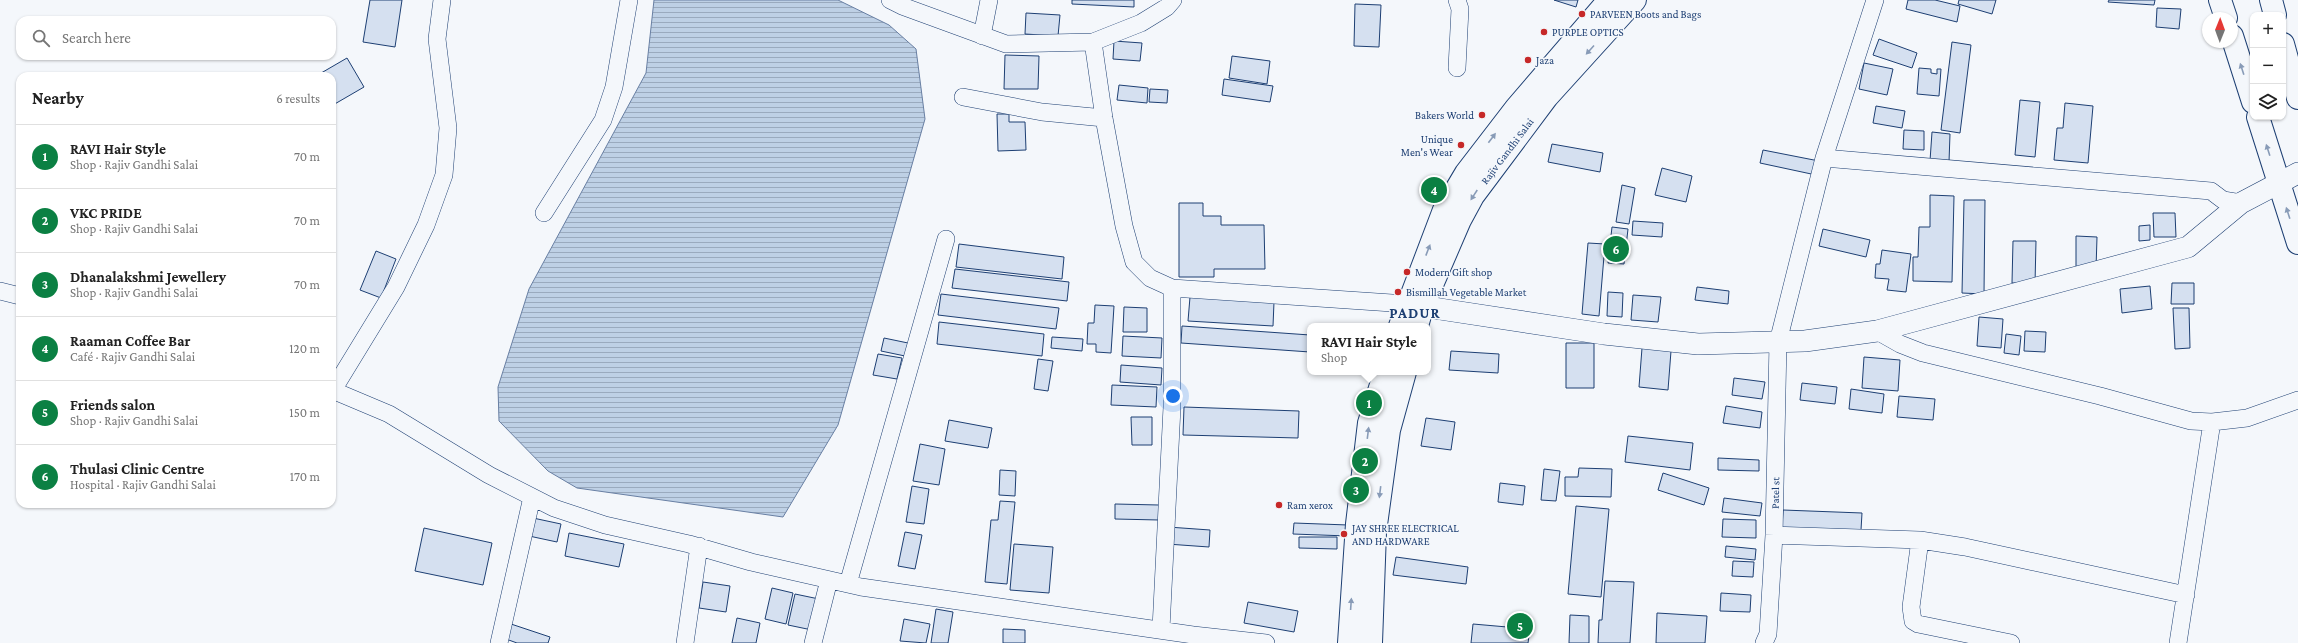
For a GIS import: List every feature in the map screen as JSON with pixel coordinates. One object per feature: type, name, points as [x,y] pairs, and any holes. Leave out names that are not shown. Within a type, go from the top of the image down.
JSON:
[{"type":"main road","name":"Rajiv Gandhi Salai","points":[[1416,313],[1444,210],[1466,173],[1516,108],[1609,0]]},
{"type":"main road","name":"Rajiv Gandhi Salai","points":[[1404,323],[1416,313],[1473,196],[1547,97],[1635,0]]},
{"type":"main road","points":[[2220,0],[2224,12]]},
{"type":"main road","points":[[2271,0],[2274,12]]},
{"type":"main road","points":[[2236,48],[2250,93]]},
{"type":"main road","points":[[2284,48],[2298,98]]},
{"type":"main road","points":[[2259,120],[2288,178],[2298,242]]},
{"type":"main road","points":[[1349,643],[1357,524],[1369,423],[1384,375]]},
{"type":"main road","points":[[1371,643],[1375,532],[1389,430],[1403,375]]},
{"type":"street","points":[[336,384],[396,287],[426,225],[444,175],[448,128],[437,39],[442,0]]},
{"type":"street","points":[[544,213],[603,120],[614,87],[629,0]]},
{"type":"street","points":[[890,0],[902,6],[1006,44],[1093,42],[1141,23],[1169,2]]},
{"type":"street","points":[[982,36],[989,0]]},
{"type":"street","points":[[1457,0],[1460,9],[1457,68]]},
{"type":"street","name":"Patel st","points":[[1764,643],[1768,634],[1774,535],[1778,342],[1824,158],[1875,0]]},
{"type":"street","points":[[1093,42],[1104,118],[1124,226],[1134,262],[1150,278],[1172,288],[1698,344],[1805,341],[1877,331],[2188,247],[2241,203],[2288,178]]},
{"type":"street","points":[[963,97],[1042,112],[1104,118]]},
{"type":"street","points":[[1824,158],[2211,191],[2223,200],[2241,203]]},
{"type":"street","points":[[848,584],[946,239]]},
{"type":"street","points":[[1161,629],[1172,408],[1172,288]]},
{"type":"street","points":[[0,291],[16,295]]},
{"type":"street","points":[[1877,331],[1900,344],[1923,353],[2100,396],[2170,417],[2212,422],[2247,418],[2298,400]]},
{"type":"street","points":[[336,392],[389,414],[489,475],[554,508],[605,525],[699,546],[751,562],[848,584],[1161,629],[1192,639],[1266,643]]},
{"type":"street","points":[[2178,643],[2212,422]]},
{"type":"street","points":[[499,643],[532,497]]},
{"type":"street","points":[[1774,535],[1920,540],[2030,560],[2186,595]]},
{"type":"street","points":[[1920,540],[1911,607],[1913,621],[1918,624],[2011,643]]},
{"type":"street","points":[[685,643],[699,546]]},
{"type":"street","points":[[813,643],[829,580]]},
{"type":"water","points":[[654,0],[838,0],[889,25],[916,49],[925,119],[838,425],[783,517],[577,488],[548,471],[499,421],[498,387],[529,289],[646,73]]},
{"type":"building","points":[[370,0],[402,0],[395,47],[363,42]]},
{"type":"building","points":[[1072,0],[1134,0],[1134,7],[1072,4]]},
{"type":"building","points":[[1554,0],[1578,0],[1576,7]]},
{"type":"building","points":[[1908,0],[1935,0],[1960,6],[1957,22],[1906,9]]},
{"type":"building","points":[[1959,0],[1996,0],[1992,14],[1958,4]]},
{"type":"building","points":[[2109,0],[2155,0],[2154,5],[2108,2]]},
{"type":"building","points":[[1355,4],[1381,5],[1379,47],[1354,46]]},
{"type":"building","points":[[2157,8],[2181,9],[2179,29],[2156,27]]},
{"type":"building","points":[[1026,13],[1060,15],[1058,36],[1025,34]]},
{"type":"building","points":[[1879,39],[1917,53],[1912,68],[1873,55]]},
{"type":"building","points":[[1114,41],[1142,43],[1140,61],[1113,59]]},
{"type":"building","points":[[1952,42],[1971,45],[1960,133],[1941,130]]},
{"type":"building","points":[[1005,55],[1039,56],[1038,89],[1004,89]]},
{"type":"building","points":[[1232,56],[1270,61],[1267,84],[1229,78]]},
{"type":"building","points":[[347,58],[364,87],[336,103],[336,72],[323,72]]},
{"type":"building","points":[[1864,63],[1893,69],[1887,95],[1859,89]]},
{"type":"building","points":[[1919,68],[1931,69],[1931,73],[1937,74],[1937,69],[1941,69],[1939,96],[1917,94]]},
{"type":"building","points":[[1224,79],[1273,86],[1270,102],[1222,95]]},
{"type":"building","points":[[1119,85],[1148,88],[1147,103],[1117,100]]},
{"type":"building","points":[[1150,89],[1168,90],[1167,103],[1149,102]]},
{"type":"building","points":[[2020,100],[2040,102],[2035,157],[2015,155]]},
{"type":"building","points":[[2065,103],[2093,106],[2088,163],[2054,160],[2057,128],[2063,128]]},
{"type":"building","points":[[1876,106],[1905,111],[1902,128],[1873,123]]},
{"type":"building","points":[[997,114],[1009,114],[1009,122],[1025,122],[1026,150],[998,151]]},
{"type":"building","points":[[1904,130],[1924,131],[1924,150],[1903,149]]},
{"type":"building","points":[[1932,132],[1950,134],[1949,162],[1930,161]]},
{"type":"building","points":[[1552,144],[1603,153],[1600,172],[1548,162]]},
{"type":"building","points":[[1763,150],[1819,161],[1816,175],[1760,163]]},
{"type":"building","points":[[1662,168],[1692,176],[1686,202],[1655,195]]},
{"type":"building","points":[[1622,185],[1635,188],[1629,224],[1616,222]]},
{"type":"building","points":[[1930,195],[1954,196],[1952,282],[1913,281],[1913,257],[1918,257],[1919,227],[1930,227]]},
{"type":"building","points":[[1964,200],[1985,200],[1984,294],[1962,293]]},
{"type":"building","points":[[1179,203],[1203,203],[1203,216],[1221,216],[1221,225],[1264,225],[1265,269],[1214,269],[1214,277],[1179,277]]},
{"type":"building","points":[[2153,213],[2175,213],[2176,237],[2154,237]]},
{"type":"building","points":[[1633,221],[1663,223],[1662,237],[1632,235]]},
{"type":"building","points":[[2150,225],[2150,240],[2139,241],[2139,226]]},
{"type":"building","points":[[1612,227],[1628,229],[1624,264],[1608,263]]},
{"type":"building","points":[[1823,229],[1870,240],[1866,257],[1819,246]]},
{"type":"building","points":[[2076,236],[2097,237],[2096,269],[2076,269]]},
{"type":"building","points":[[2013,241],[2036,241],[2035,284],[2012,283]]},
{"type":"building","points":[[1588,243],[1605,244],[1599,316],[1582,314]]},
{"type":"building","points":[[959,244],[1064,257],[1062,279],[956,267]]},
{"type":"building","points":[[1882,250],[1911,254],[1906,292],[1887,290],[1889,279],[1875,278],[1876,264],[1880,264]]},
{"type":"building","points":[[376,251],[396,259],[381,298],[360,290]]},
{"type":"building","points":[[955,269],[1069,282],[1067,301],[952,288]]},
{"type":"building","points":[[2172,283],[2194,283],[2194,304],[2171,304]]},
{"type":"building","points":[[2150,286],[2152,309],[2122,313],[2120,289]]},
{"type":"building","points":[[1697,287],[1729,291],[1728,304],[1695,300]]},
{"type":"building","points":[[1608,292],[1623,293],[1622,317],[1607,316]]},
{"type":"building","points":[[941,294],[1059,308],[1056,329],[938,315]]},
{"type":"building","points":[[1633,295],[1661,297],[1658,322],[1631,320]]},
{"type":"building","points":[[1190,297],[1274,302],[1273,326],[1188,321]]},
{"type":"building","points":[[1095,305],[1114,306],[1111,353],[1096,352],[1096,344],[1087,344],[1088,323],[1094,323]]},
{"type":"building","points":[[1124,307],[1147,308],[1147,332],[1123,332]]},
{"type":"building","points":[[2173,308],[2189,308],[2190,348],[2175,349]]},
{"type":"building","points":[[1979,317],[2003,319],[2001,348],[1977,346]]},
{"type":"building","points":[[939,322],[1044,334],[1042,356],[937,344]]},
{"type":"building","points":[[1182,326],[1307,335],[1307,352],[1181,343]]},
{"type":"building","points":[[2025,331],[2046,332],[2045,352],[2024,351]]},
{"type":"building","points":[[2006,334],[2021,336],[2019,355],[2004,353]]},
{"type":"building","points":[[1123,336],[1162,338],[1161,358],[1122,356]]},
{"type":"building","points":[[1052,337],[1083,339],[1082,351],[1051,348]]},
{"type":"building","points":[[884,338],[908,343],[905,356],[881,351]]},
{"type":"building","points":[[1566,343],[1594,343],[1594,388],[1566,388]]},
{"type":"building","points":[[1642,348],[1671,351],[1668,390],[1639,387]]},
{"type":"building","points":[[1451,351],[1499,354],[1498,373],[1449,370]]},
{"type":"building","points":[[878,354],[902,358],[897,379],[873,375]]},
{"type":"building","points":[[1864,357],[1900,360],[1898,391],[1862,388]]},
{"type":"building","points":[[1038,359],[1053,361],[1048,391],[1034,389]]},
{"type":"building","points":[[1121,365],[1162,368],[1161,385],[1120,382]]},
{"type":"building","points":[[1734,378],[1765,382],[1762,399],[1732,395]]},
{"type":"building","points":[[1802,383],[1837,387],[1835,404],[1800,400]]},
{"type":"building","points":[[1112,385],[1157,387],[1156,407],[1111,405]]},
{"type":"building","points":[[1851,389],[1884,394],[1882,413],[1849,409]]},
{"type":"building","points":[[1899,396],[1935,399],[1933,420],[1897,417]]},
{"type":"building","points":[[1726,406],[1762,412],[1760,428],[1723,423]]},
{"type":"building","points":[[1184,407],[1299,411],[1298,438],[1183,435]]},
{"type":"building","points":[[1131,417],[1152,417],[1152,445],[1132,445]]},
{"type":"building","points":[[1426,418],[1455,422],[1451,450],[1421,446]]},
{"type":"building","points":[[949,420],[992,428],[988,448],[945,441]]},
{"type":"building","points":[[1628,436],[1693,443],[1690,470],[1625,462]]},
{"type":"building","points":[[920,444],[945,449],[939,485],[913,481]]},
{"type":"building","points":[[1718,458],[1759,460],[1759,471],[1718,470]]},
{"type":"building","points":[[1579,468],[1612,469],[1611,497],[1565,496],[1565,477],[1578,477]]},
{"type":"building","points":[[1544,469],[1560,471],[1556,501],[1541,500]]},
{"type":"building","points":[[1000,470],[1016,471],[1015,496],[999,495]]},
{"type":"building","points":[[1663,473],[1709,488],[1704,505],[1658,490]]},
{"type":"building","points":[[1500,483],[1525,486],[1523,505],[1498,502]]},
{"type":"building","points":[[912,486],[929,489],[924,524],[906,522]]},
{"type":"building","points":[[1724,498],[1762,503],[1760,516],[1722,512]]},
{"type":"building","points":[[1000,501],[1015,502],[1007,584],[985,582],[991,520],[998,520]]},
{"type":"building","points":[[1115,504],[1159,505],[1159,520],[1115,519]]},
{"type":"building","points":[[1576,506],[1609,509],[1601,597],[1568,594]]},
{"type":"building","points":[[1783,510],[1862,513],[1861,530],[1782,528]]},
{"type":"building","points":[[533,518],[561,524],[557,542],[529,536]]},
{"type":"building","points":[[1723,519],[1756,520],[1756,538],[1722,537]]},
{"type":"building","points":[[1294,523],[1348,525],[1348,536],[1293,534]]},
{"type":"building","points":[[1168,527],[1210,530],[1209,547],[1167,544]]},
{"type":"building","points":[[424,528],[492,543],[483,585],[415,571]]},
{"type":"building","points":[[905,532],[922,535],[915,569],[898,566]]},
{"type":"building","points":[[569,533],[624,544],[619,567],[565,556]]},
{"type":"building","points":[[1299,537],[1337,537],[1337,549],[1299,548]]},
{"type":"building","points":[[1014,544],[1053,547],[1049,593],[1010,590]]},
{"type":"building","points":[[1726,546],[1756,549],[1755,560],[1725,557]]},
{"type":"building","points":[[1396,557],[1468,567],[1466,584],[1393,575]]},
{"type":"building","points":[[1733,561],[1754,562],[1753,577],[1732,576]]},
{"type":"building","points":[[1605,581],[1634,582],[1630,643],[1598,643],[1599,620],[1602,620]]},
{"type":"building","points":[[703,582],[730,586],[726,612],[699,608]]},
{"type":"building","points":[[772,588],[793,593],[786,624],[765,619]]},
{"type":"building","points":[[1721,593],[1751,595],[1750,612],[1720,611]]},
{"type":"building","points":[[795,594],[819,599],[812,630],[788,625]]},
{"type":"building","points":[[1248,602],[1298,611],[1294,632],[1244,623]]},
{"type":"building","points":[[936,609],[953,612],[948,643],[931,643]]},
{"type":"building","points":[[1657,613],[1707,616],[1705,643],[1656,643]]},
{"type":"building","points":[[1570,615],[1589,616],[1589,643],[1569,643]]},
{"type":"building","points":[[737,618],[760,623],[756,643],[732,643]]},
{"type":"building","points":[[904,619],[930,624],[926,643],[900,641]]},
{"type":"building","points":[[511,624],[550,637],[548,643],[517,643],[506,639]]},
{"type":"building","points":[[1473,624],[1530,629],[1528,643],[1471,643]]},
{"type":"building","points":[[1003,629],[1025,630],[1025,643],[1003,643]]},
{"type":"place","name":"PARVEEN Boots and Bags","points":[[1582,14]]},
{"type":"place","name":"PURPLE OPTICS","points":[[1544,32]]},
{"type":"place","name":"Jaza","points":[[1528,60]]},
{"type":"place","name":"Bakers World","points":[[1482,115]]},
{"type":"place","name":"Unique Men's Wear","points":[[1461,145]]},
{"type":"place","name":"Raaman Coffee Bar","points":[[1434,190]]},
{"type":"place","name":"Thulasi Clinic Centre","points":[[1616,249]]},
{"type":"place","name":"Modern Gift shop","points":[[1407,272]]},
{"type":"place","name":"Bismillah Vegetable Market","points":[[1398,292]]},
{"type":"place","name":"RAVI Hair Style","points":[[1369,403]]},
{"type":"place","name":"VKC PRIDE","points":[[1365,461]]},
{"type":"place","name":"Dhanalakshmi Jewellery","points":[[1356,490]]},
{"type":"place","name":"Ram xerox","points":[[1279,505]]},
{"type":"place","name":"JAY SHREE ELECTRICAL AND HARDWARE","points":[[1344,534]]},
{"type":"place","name":"Friends salon","points":[[1520,626]]},
{"type":"district","name":"PADUR","points":[[1415,313]]}]
